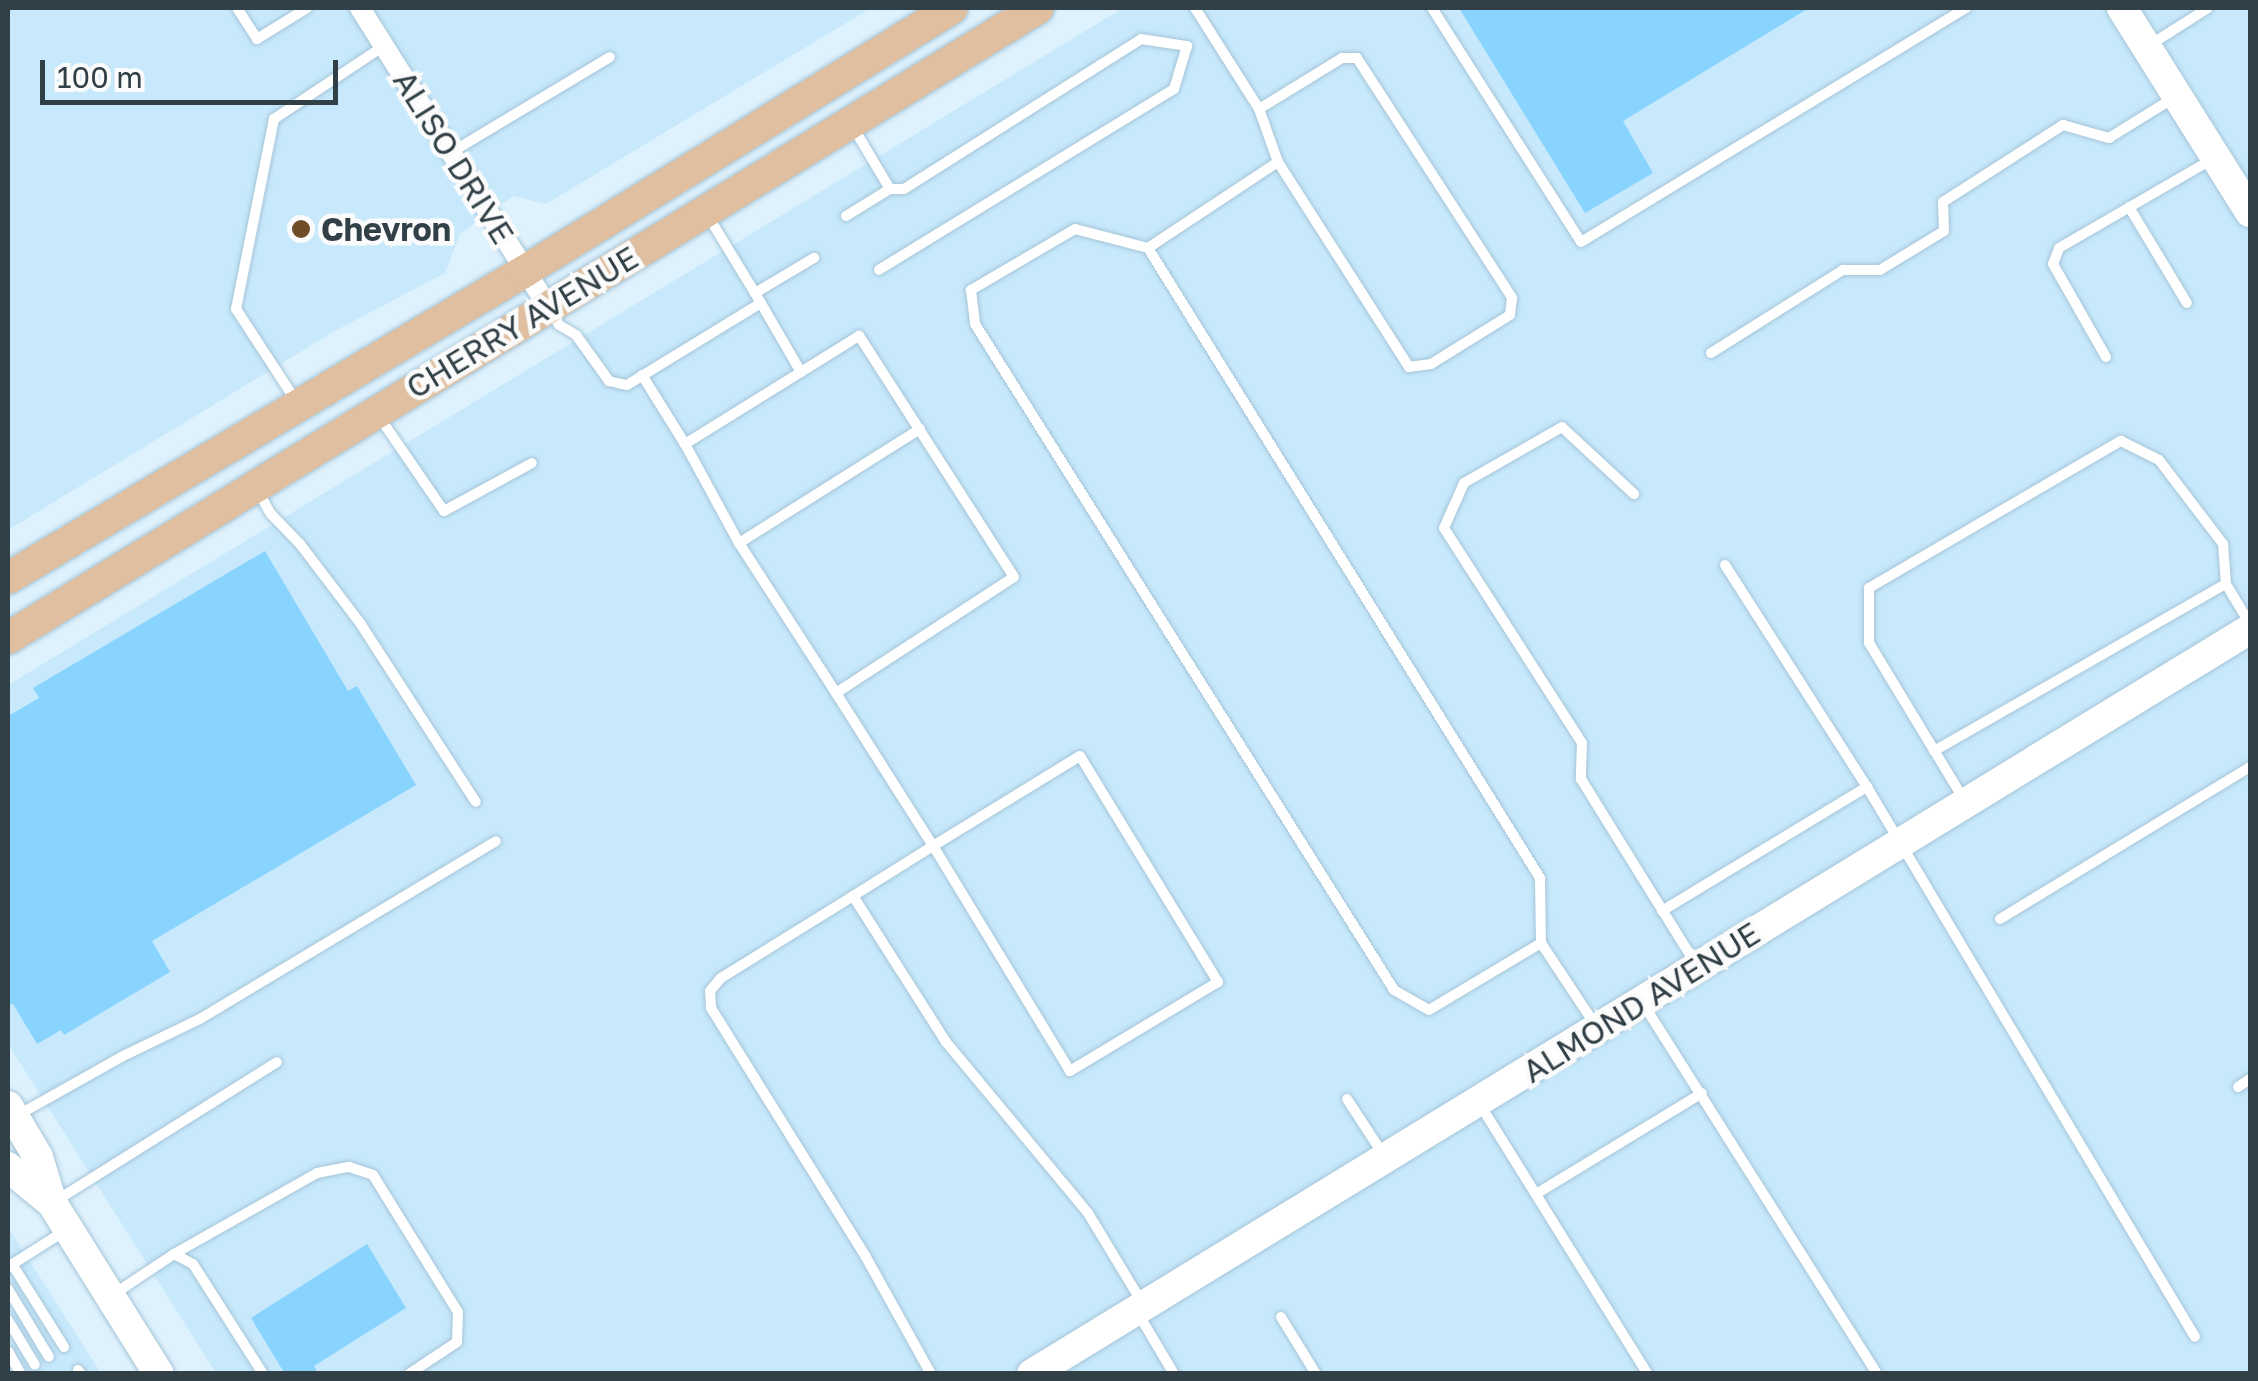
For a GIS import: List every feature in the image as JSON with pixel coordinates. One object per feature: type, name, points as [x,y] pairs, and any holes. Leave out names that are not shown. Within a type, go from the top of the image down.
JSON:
[{"type":"main road","name":"CHERRY AVENUE","points":[[8,578],[525,271],[952,8]]},
{"type":"main road","name":"CHERRY AVENUE","points":[[8,638],[375,410],[554,316],[706,211],[1038,8]]},
{"type":"street","name":"ALISO DRIVE","points":[[360,8],[554,316]]},
{"type":"street","points":[[2122,8],[2250,212]]},
{"type":"street","name":"ALMOND AVENUE","points":[[1032,1374],[2250,627]]},
{"type":"street","points":[[11,1111],[38,1157],[60,1216],[159,1374]]},
{"type":"street","points":[[8,1167],[60,1216]]},
{"type":"lane","points":[[237,8],[257,39],[307,8]]},
{"type":"lane","points":[[1195,8],[1259,109],[1278,162],[1409,367],[1432,364],[1510,315],[1512,298],[1357,58],[1342,58],[1259,109]]},
{"type":"lane","points":[[1432,8],[1581,242],[1966,8]]},
{"type":"lane","points":[[2147,47],[2208,8]]},
{"type":"lane","points":[[846,216],[890,189],[904,188],[1141,39],[1187,46],[1210,32]]},
{"type":"lane","points":[[299,406],[236,309],[274,118],[384,46]]},
{"type":"lane","points":[[879,270],[1174,89],[1187,46]]},
{"type":"lane","points":[[451,152],[610,56]]},
{"type":"lane","points":[[1711,353],[1843,270],[1880,270],[1944,231],[1943,202],[2063,125],[2109,138],[2177,96]]},
{"type":"lane","points":[[850,122],[890,189]]},
{"type":"lane","points":[[2106,356],[2053,264],[2059,248],[2216,157]]},
{"type":"lane","points":[[1148,248],[1278,162]]},
{"type":"lane","points":[[2129,207],[2187,303]]},
{"type":"lane","points":[[706,211],[801,372]]},
{"type":"lane","points":[[1541,944],[1429,1010],[1394,990],[976,324],[971,290],[1075,229],[1148,248],[1540,878],[1541,944],[1597,1028]]},
{"type":"lane","points":[[554,316],[576,336],[608,381],[627,385],[814,258]]},
{"type":"lane","points":[[685,444],[859,336],[1014,577],[836,692]]},
{"type":"lane","points":[[642,375],[740,543],[933,846],[1070,1071],[1218,982],[1080,756],[933,846],[720,978],[710,992],[711,1008],[866,1257],[932,1374]]},
{"type":"lane","points":[[375,410],[444,511],[532,463]]},
{"type":"lane","points":[[1634,494],[1562,427],[1464,484],[1444,528],[1582,744],[1581,779],[1698,966]]},
{"type":"lane","points":[[740,543],[920,429]]},
{"type":"lane","points":[[1966,803],[1869,643],[1869,588],[2121,441],[2159,460],[2223,544],[2226,584],[2250,627]]},
{"type":"lane","points":[[255,486],[271,514],[300,544],[360,623],[476,802]]},
{"type":"lane","points":[[1725,565],[1868,788],[2195,1337]]},
{"type":"lane","points":[[1934,751],[2226,584]]},
{"type":"lane","points":[[2000,919],[2250,767]]},
{"type":"lane","points":[[1662,911],[1868,788]]},
{"type":"lane","points":[[11,1111],[200,1019],[496,841]]},
{"type":"lane","points":[[853,896],[946,1042],[1088,1213],[1174,1374]]},
{"type":"lane","points":[[1642,1001],[1878,1374]]},
{"type":"lane","points":[[64,1347],[10,1266],[60,1216],[278,1062]]},
{"type":"lane","points":[[2238,1087],[2250,1079]]},
{"type":"lane","points":[[1536,1194],[1702,1093]]},
{"type":"lane","points":[[1347,1099],[1386,1159]]},
{"type":"lane","points":[[1478,1102],[1648,1374]]},
{"type":"lane","points":[[110,1296],[174,1254],[317,1173],[350,1167],[373,1175],[458,1312],[457,1342],[409,1374]]},
{"type":"lane","points":[[174,1254],[193,1264],[263,1374]]},
{"type":"lane","points":[[8,1289],[49,1356]]},
{"type":"lane","points":[[1282,1317],[1316,1374]]},
{"type":"lane","points":[[8,1320],[36,1365]]},
{"type":"lane","points":[[8,1351],[21,1374]]},
{"type":"shaded area","points":[[8,8],[871,8],[546,204],[513,196],[460,234],[445,273],[333,332],[8,530]]},
{"type":"shaded area","points":[[1123,8],[2250,8],[2250,1373],[216,1373],[8,1044],[8,685]]},
{"type":"shaded area","points":[[8,1227],[101,1373],[8,1373]]},
{"type":"building","points":[[1459,8],[1809,8],[1623,121],[1653,173],[1585,213]]},
{"type":"building","points":[[265,551],[348,691],[357,686],[416,785],[152,941],[170,972],[64,1035],[61,1030],[37,1044],[13,1004],[8,1005],[8,716],[39,698],[33,688]]},
{"type":"building","points":[[367,1244],[406,1308],[314,1366],[318,1374],[285,1374],[251,1318]]},
{"type":"place","name":"Chevron","points":[[301,229]]}]
